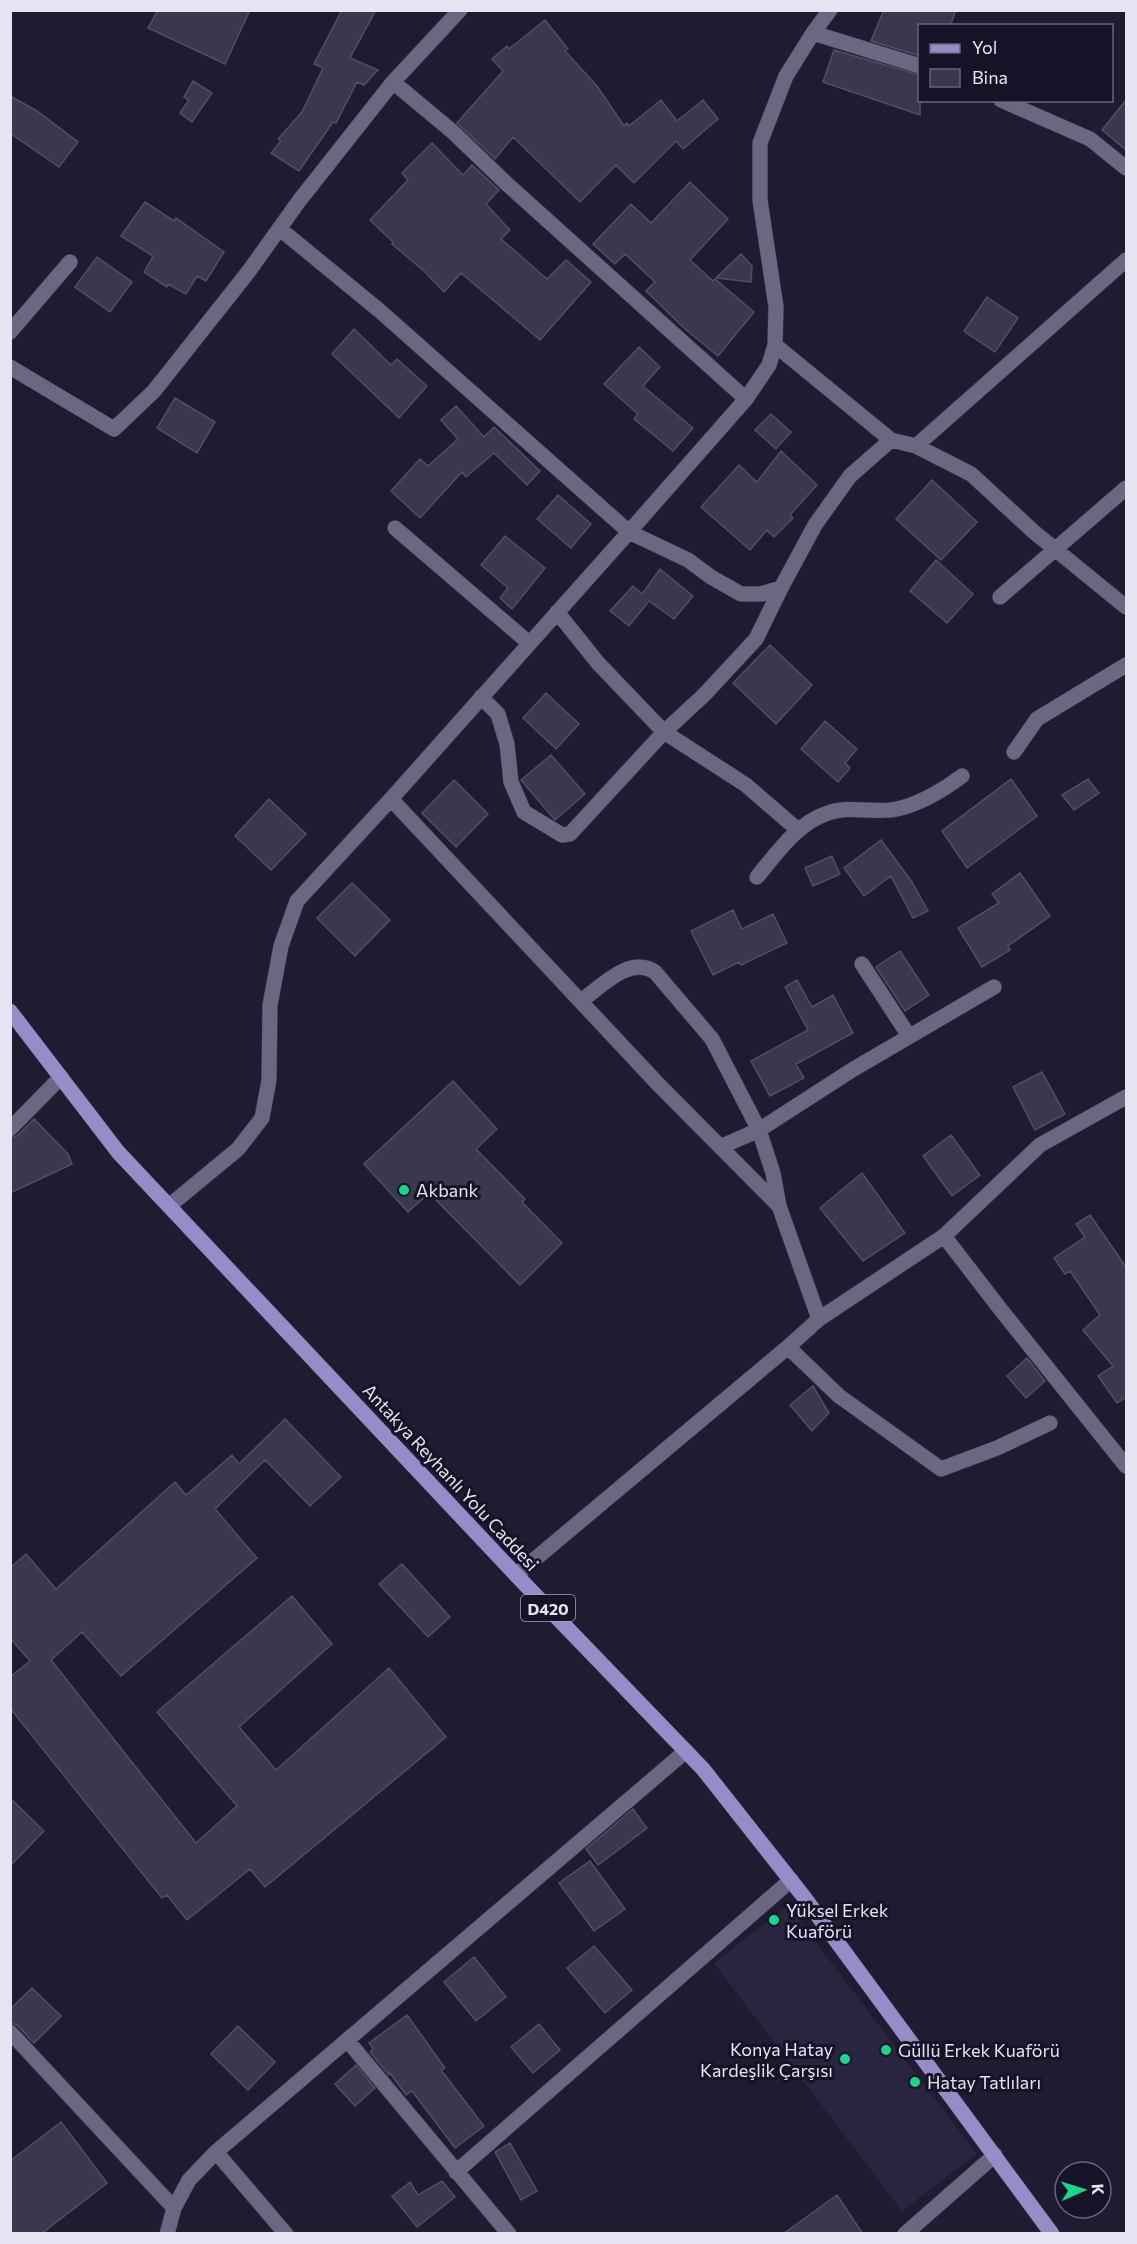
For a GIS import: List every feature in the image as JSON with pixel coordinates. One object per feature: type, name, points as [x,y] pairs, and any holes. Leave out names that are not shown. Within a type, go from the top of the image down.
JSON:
[{"type":"main road","name":"Antakya Reyhanlı Yolu Caddesi","points":[[10,1011],[118,1152],[516,1575],[703,1769],[791,1880],[1052,2234]]},
{"type":"street","points":[[10,367],[114,429],[154,391],[393,82],[460,10]]},
{"type":"street","points":[[169,1206],[238,1149],[262,1118],[268,1080],[270,1005],[281,946],[297,901],[629,532],[746,399],[769,365],[775,345],[776,307],[760,200],[760,143],[786,76],[830,10]]},
{"type":"street","points":[[813,33],[918,65]]},
{"type":"street","points":[[393,82],[453,132],[507,184],[746,399]]},
{"type":"street","points":[[1006,102],[1090,139],[1126,168]]},
{"type":"street","points":[[280,229],[380,311],[629,532],[688,560],[711,578],[741,594],[761,594],[781,588]]},
{"type":"street","points":[[916,446],[1126,260]]},
{"type":"street","points":[[10,332],[70,262]]},
{"type":"street","points":[[775,345],[891,440],[916,446],[971,474],[1126,607]]},
{"type":"street","points":[[481,697],[498,714],[507,744],[512,782],[524,812],[561,835],[570,834],[664,732],[704,695],[756,639],[815,525],[850,476],[891,440]]},
{"type":"street","points":[[1000,597],[1126,488]]},
{"type":"street","points":[[395,528],[529,643]]},
{"type":"street","points":[[557,612],[598,663],[664,732],[746,784],[798,830]]},
{"type":"street","points":[[1014,752],[1037,719],[1126,664]]},
{"type":"street","points":[[757,877],[798,830],[828,813],[850,809],[896,810],[940,792],[962,776]]},
{"type":"street","points":[[391,799],[580,1001],[779,1206]]},
{"type":"street","points":[[862,964],[909,1036]]},
{"type":"street","points":[[580,1001],[629,967],[645,965],[655,972],[712,1039],[759,1130],[773,1173],[779,1206],[819,1319]]},
{"type":"street","points":[[720,1147],[759,1130],[852,1070],[994,987]]},
{"type":"street","points":[[10,1129],[61,1077]]},
{"type":"street","points":[[516,1575],[819,1319],[944,1236],[1041,1145],[1126,1097]]},
{"type":"street","points":[[944,1236],[1126,1466]]},
{"type":"street","points":[[788,1347],[839,1396],[941,1469],[997,1448],[1050,1423]]},
{"type":"street","points":[[167,2234],[174,2208],[189,2180],[216,2152],[686,1751]]},
{"type":"street","points":[[456,2172],[791,1880]]},
{"type":"street","points":[[10,2032],[174,2208]]},
{"type":"street","points":[[347,2040],[508,2234]]},
{"type":"street","points":[[216,2152],[286,2234]]},
{"type":"street","points":[[905,2234],[995,2155]]},
{"type":"shaded area","name":"Konya Hatay Kardeşlik Çarşısı","points":[[788,1906],[977,2154],[902,2211],[714,1963]]},
{"type":"building","points":[[158,10],[250,10],[225,64],[148,28]]},
{"type":"building","points":[[342,10],[376,10],[350,58],[378,70],[364,85],[357,82],[336,123],[333,122],[299,171],[271,153],[281,141],[278,139],[302,112],[323,68],[314,64]]},
{"type":"building","points":[[884,10],[956,10],[951,24],[918,24],[918,55],[871,41]]},
{"type":"building","points":[[545,20],[568,49],[565,51],[597,86],[624,126],[627,123],[629,126],[661,100],[677,121],[703,100],[718,119],[683,149],[676,141],[634,183],[616,165],[580,202],[513,137],[495,159],[457,123],[503,71],[492,59],[507,46],[509,49]]},
{"type":"building","points":[[834,50],[918,74],[920,115],[823,82]]},
{"type":"building","points":[[193,81],[212,93],[192,122],[180,113],[189,100],[184,97]]},
{"type":"building","points":[[10,96],[37,111],[78,142],[59,167],[10,133]]},
{"type":"building","points":[[1126,100],[1126,150],[1102,130]]},
{"type":"building","points":[[432,143],[463,175],[472,165],[499,190],[486,204],[510,230],[501,239],[547,279],[566,260],[591,282],[540,340],[461,273],[444,292],[424,271],[392,244],[393,242],[370,220],[408,180],[402,173]]},
{"type":"building","points":[[690,182],[728,219],[690,260],[754,312],[718,356],[684,328],[646,291],[655,282],[625,254],[615,264],[593,244],[631,204],[651,223]]},
{"type":"building","points":[[145,202],[174,221],[176,218],[224,252],[206,281],[197,276],[186,294],[168,284],[167,287],[144,272],[153,256],[121,236]]},
{"type":"building","points":[[741,254],[752,266],[751,282],[716,278]]},
{"type":"building","points":[[97,257],[132,282],[110,312],[75,287]]},
{"type":"building","points":[[987,297],[1018,318],[995,352],[964,331]]},
{"type":"building","points":[[354,329],[391,365],[397,359],[427,386],[399,418],[332,354]]},
{"type":"building","points":[[639,347],[660,367],[643,386],[693,428],[673,451],[634,419],[638,414],[604,384]]},
{"type":"building","points":[[175,398],[215,422],[197,453],[157,428]]},
{"type":"building","points":[[456,406],[484,437],[494,427],[540,471],[527,485],[494,453],[466,477],[462,472],[420,518],[391,491],[420,459],[428,466],[458,439],[441,420]]},
{"type":"building","points":[[771,414],[791,432],[776,449],[755,430]]},
{"type":"building","points":[[781,451],[817,485],[790,515],[793,518],[774,537],[767,530],[750,550],[701,507],[739,465],[757,482]]},
{"type":"building","points":[[932,480],[977,522],[941,560],[896,519]]},
{"type":"building","points":[[558,495],[591,524],[571,548],[537,519]]},
{"type":"building","points":[[505,536],[545,568],[512,609],[500,598],[508,588],[481,565]]},
{"type":"building","points":[[936,560],[973,594],[947,623],[910,591]]},
{"type":"building","points":[[660,569],[693,596],[674,619],[649,601],[629,626],[610,611],[633,586],[642,594]]},
{"type":"building","points":[[770,645],[812,685],[776,724],[733,683]]},
{"type":"building","points":[[546,693],[579,724],[556,749],[523,718]]},
{"type":"building","points":[[825,721],[857,749],[845,763],[850,768],[838,782],[801,749]]},
{"type":"building","points":[[551,755],[585,794],[555,820],[521,780]]},
{"type":"building","points":[[1011,779],[1037,816],[967,868],[942,831]]},
{"type":"building","points":[[1088,779],[1099,793],[1074,810],[1062,795]]},
{"type":"building","points":[[454,780],[488,814],[456,847],[422,813]]},
{"type":"building","points":[[269,799],[306,834],[271,870],[235,836]]},
{"type":"building","points":[[881,840],[912,882],[928,911],[913,918],[891,876],[864,896],[844,868]]},
{"type":"building","points":[[832,856],[840,874],[813,886],[805,868]]},
{"type":"building","points":[[1020,873],[1050,916],[1008,946],[1010,950],[982,967],[958,928],[999,903],[992,894]]},
{"type":"building","points":[[352,883],[390,920],[355,956],[317,918]]},
{"type":"building","points":[[733,910],[742,929],[773,914],[787,943],[741,965],[739,962],[713,975],[691,931]]},
{"type":"building","points":[[900,951],[929,995],[905,1011],[876,967]]},
{"type":"building","points":[[797,980],[812,1007],[833,995],[853,1033],[796,1064],[804,1078],[770,1096],[751,1061],[808,1030],[785,987]]},
{"type":"building","points":[[1042,1072],[1065,1114],[1035,1130],[1013,1087]]},
{"type":"building","points":[[453,1081],[497,1129],[476,1149],[525,1199],[522,1202],[562,1243],[520,1285],[429,1193],[408,1212],[364,1164]]},
{"type":"building","points":[[34,1119],[68,1154],[72,1164],[10,1193],[10,1138],[17,1136]]},
{"type":"building","points":[[951,1135],[980,1175],[952,1196],[923,1156]]},
{"type":"building","points":[[862,1173],[905,1233],[863,1261],[820,1208]]},
{"type":"building","points":[[1090,1215],[1126,1267],[1126,1397],[1117,1403],[1098,1376],[1113,1366],[1083,1330],[1100,1315],[1070,1271],[1065,1274],[1054,1258],[1085,1237],[1076,1224]]},
{"type":"building","points":[[1027,1358],[1045,1381],[1026,1398],[1007,1376]]},
{"type":"building","points":[[813,1386],[829,1413],[812,1431],[790,1405]]},
{"type":"building","points":[[285,1419],[341,1477],[310,1506],[265,1460],[215,1509],[257,1558],[121,1676],[82,1632],[51,1660],[196,1843],[237,1806],[157,1712],[292,1596],[332,1644],[239,1727],[276,1770],[389,1668],[446,1737],[265,1887],[250,1869],[187,1920],[167,1895],[162,1898],[10,1708],[10,1677],[30,1661],[10,1638],[10,1568],[26,1554],[56,1589],[175,1482],[186,1495],[232,1455],[239,1464]]},
{"type":"building","points":[[402,1564],[450,1617],[428,1637],[379,1584]]},
{"type":"building","points":[[10,1798],[44,1831],[10,1866]]},
{"type":"building","points":[[633,1809],[647,1828],[598,1865],[586,1849]]},
{"type":"building","points":[[590,1861],[625,1909],[594,1931],[559,1883]]},
{"type":"building","points":[[594,1946],[632,1990],[605,2013],[567,1968]]},
{"type":"building","points":[[474,1957],[506,1997],[476,2021],[444,1982]]},
{"type":"building","points":[[32,1988],[61,2016],[34,2043],[17,2025],[10,2023],[10,2009]]},
{"type":"building","points":[[407,2015],[445,2068],[441,2070],[484,2126],[455,2148],[412,2091],[406,2095],[390,2073],[389,2075],[370,2052],[373,2049],[369,2043]]},
{"type":"building","points":[[539,2024],[560,2050],[533,2073],[511,2047]]},
{"type":"building","points":[[238,2026],[275,2062],[248,2090],[211,2054]]},
{"type":"building","points":[[356,2065],[375,2088],[355,2106],[335,2084]]},
{"type":"building","points":[[61,2122],[107,2183],[41,2234],[10,2234],[10,2161]]},
{"type":"building","points":[[510,2143],[537,2191],[521,2200],[495,2152]]},
{"type":"building","points":[[442,2181],[455,2197],[417,2227],[392,2196],[410,2182],[418,2195]]},
{"type":"building","points":[[837,2195],[863,2234],[783,2234]]},
{"type":"place","name":"Akbank","points":[[404,1190]]},
{"type":"place","name":"Yüksel Erkek Kuaförü","points":[[774,1920]]},
{"type":"place","name":"Güllü Erkek Kuaförü","points":[[886,2050]]},
{"type":"place","name":"Konya Hatay Kardeşlik Çarşısı","points":[[845,2059]]},
{"type":"place","name":"Hatay Tatlıları","points":[[915,2082]]}]
